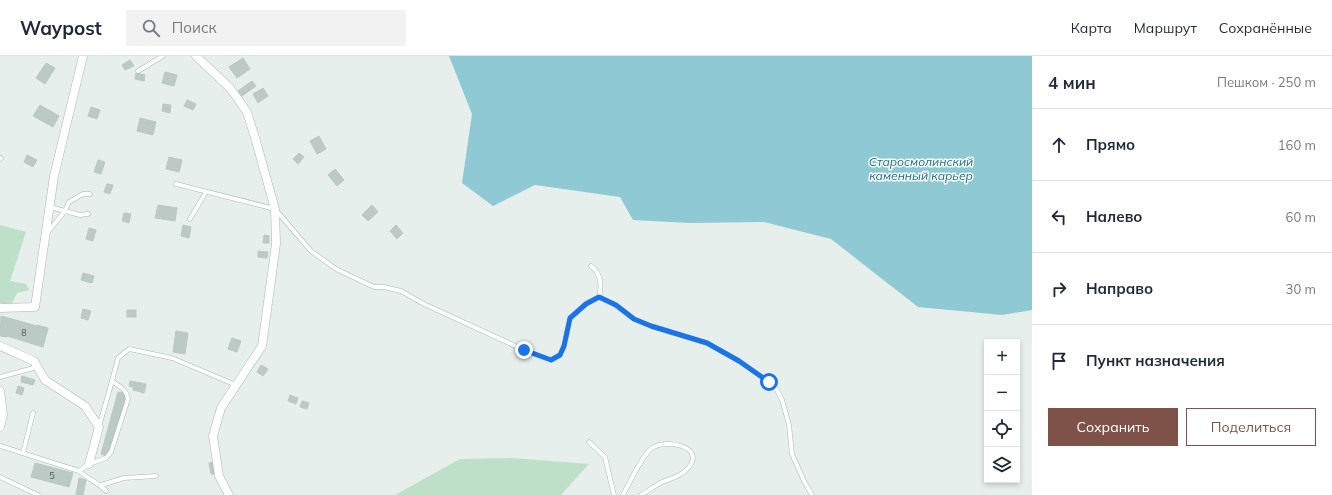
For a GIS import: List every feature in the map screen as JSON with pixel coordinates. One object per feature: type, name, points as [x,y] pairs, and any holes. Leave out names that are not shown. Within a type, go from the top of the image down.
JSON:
[{"type":"street","points":[[0,308],[35,307],[54,176],[83,56]]},
{"type":"street","points":[[196,56],[230,88],[246,112],[256,141],[275,209],[276,244],[262,346],[221,408],[213,436],[219,476],[229,495]]},
{"type":"street","points":[[0,346],[34,360],[45,380],[85,406],[99,427],[89,464]]},
{"type":"street","points":[[0,390],[3,414],[0,427]]},
{"type":"lane","points":[[138,71],[163,56]]},
{"type":"lane","points":[[176,184],[275,209],[311,251],[336,269],[374,286],[401,291],[424,304],[524,350],[551,360],[560,355],[564,346],[570,318],[586,304],[599,297],[601,289],[600,281],[591,266]]},
{"type":"lane","points":[[190,219],[206,192]]},
{"type":"lane","points":[[46,235],[65,211],[69,202],[83,194],[90,194]]},
{"type":"lane","points":[[50,207],[80,215],[88,214]]},
{"type":"lane","points":[[599,297],[616,305],[634,319],[651,326],[707,343],[739,361],[769,382],[777,390],[782,400],[790,425],[792,454],[804,482],[812,495]]},
{"type":"lane","points":[[99,427],[118,358],[129,349],[172,358],[236,385]]},
{"type":"lane","points":[[0,377],[37,366]]},
{"type":"lane","points":[[79,471],[89,464],[106,458],[111,452],[128,399],[124,390],[112,381]]},
{"type":"lane","points":[[23,453],[33,413]]},
{"type":"lane","points":[[590,442],[605,457],[614,495]]},
{"type":"lane","points":[[623,495],[646,455],[652,448],[667,443],[683,446],[690,452],[692,462],[689,467],[681,474],[641,495]]},
{"type":"lane","points":[[0,446],[79,471],[101,485],[106,491]]},
{"type":"lane","points":[[101,485],[124,478],[156,476]]},
{"type":"lane","points":[[0,477],[38,495]]},
{"type":"green space","points":[[0,225],[26,232],[10,281],[26,284],[29,290],[17,293],[11,305],[0,303]]},
{"type":"green space","points":[[512,458],[589,464],[561,495],[395,495],[460,459]]},
{"type":"water","name":"Старосмолинский каменный карьер","points":[[449,56],[1032,56],[1032,310],[1002,315],[918,307],[831,239],[764,222],[690,223],[633,220],[620,197],[535,185],[493,206],[462,183],[472,114]]},
{"type":"building","points":[[243,58],[250,69],[237,78],[229,67]]},
{"type":"building","points":[[130,60],[134,66],[125,70],[122,65]]},
{"type":"building","points":[[46,63],[55,68],[45,84],[36,78]]},
{"type":"building","points":[[165,72],[177,75],[174,86],[162,83]]},
{"type":"building","points":[[136,73],[145,75],[144,81],[135,79]]},
{"type":"building","points":[[252,81],[256,86],[242,96],[238,91]]},
{"type":"building","points":[[263,88],[268,96],[258,103],[253,94]]},
{"type":"building","points":[[187,100],[196,104],[193,110],[184,106]]},
{"type":"building","points":[[163,104],[171,105],[170,113],[162,111]]},
{"type":"building","points":[[40,105],[59,116],[53,127],[33,116]]},
{"type":"building","points":[[91,107],[100,110],[97,119],[88,116]]},
{"type":"building","points":[[140,118],[156,122],[153,135],[137,131]]},
{"type":"building","points":[[319,136],[326,149],[317,154],[310,141]]},
{"type":"building","points":[[299,153],[304,157],[298,164],[293,159]]},
{"type":"building","points":[[27,155],[37,160],[33,167],[24,162]]},
{"type":"building","points":[[169,157],[182,160],[179,172],[166,169]]},
{"type":"building","points":[[98,160],[105,162],[101,174],[94,172]]},
{"type":"building","points":[[335,169],[344,180],[337,186],[328,175]]},
{"type":"building","points":[[107,184],[113,185],[110,194],[104,192]]},
{"type":"building","points":[[158,205],[177,208],[175,221],[155,218]]},
{"type":"building","points":[[372,205],[378,212],[368,221],[362,215]]},
{"type":"building","points":[[124,213],[131,214],[129,223],[122,221]]},
{"type":"building","points":[[183,225],[191,227],[189,238],[181,236]]},
{"type":"building","points":[[396,225],[403,233],[397,239],[390,231]]},
{"type":"building","points":[[89,228],[96,230],[93,241],[86,239]]},
{"type":"building","points":[[264,235],[269,236],[269,243],[263,243]]},
{"type":"building","points":[[258,251],[268,252],[267,258],[258,257]]},
{"type":"building","points":[[83,273],[94,276],[92,283],[81,280]]},
{"type":"building","points":[[83,309],[91,311],[88,320],[81,318]]},
{"type":"building","points":[[127,310],[136,310],[136,317],[127,317]]},
{"type":"building","points":[[1,316],[48,328],[43,347],[7,336],[0,336]]},
{"type":"building","points":[[176,331],[188,333],[185,354],[173,352]]},
{"type":"building","points":[[232,338],[241,341],[237,352],[228,349]]},
{"type":"building","points":[[261,365],[268,369],[263,376],[257,372]]},
{"type":"building","points":[[22,376],[35,380],[33,385],[21,382]]},
{"type":"building","points":[[130,381],[146,384],[144,393],[133,390],[133,387],[129,386]]},
{"type":"building","points":[[18,386],[24,388],[22,395],[16,393]]},
{"type":"building","points":[[118,392],[127,394],[111,449],[106,456],[101,454]]},
{"type":"building","points":[[290,395],[298,398],[296,404],[288,401]]},
{"type":"building","points":[[302,401],[309,403],[307,409],[300,407]]},
{"type":"building","points":[[214,462],[216,474],[211,474],[209,463]]},
{"type":"building","points":[[35,463],[73,473],[69,487],[31,477]]},
{"type":"building","points":[[79,478],[86,480],[83,495],[76,495]]},
{"type":"route","points":[[524,350],[551,360],[560,355],[564,346],[570,318],[586,304],[599,297],[616,305],[634,319],[651,326],[707,343],[739,361],[769,382]]}]
